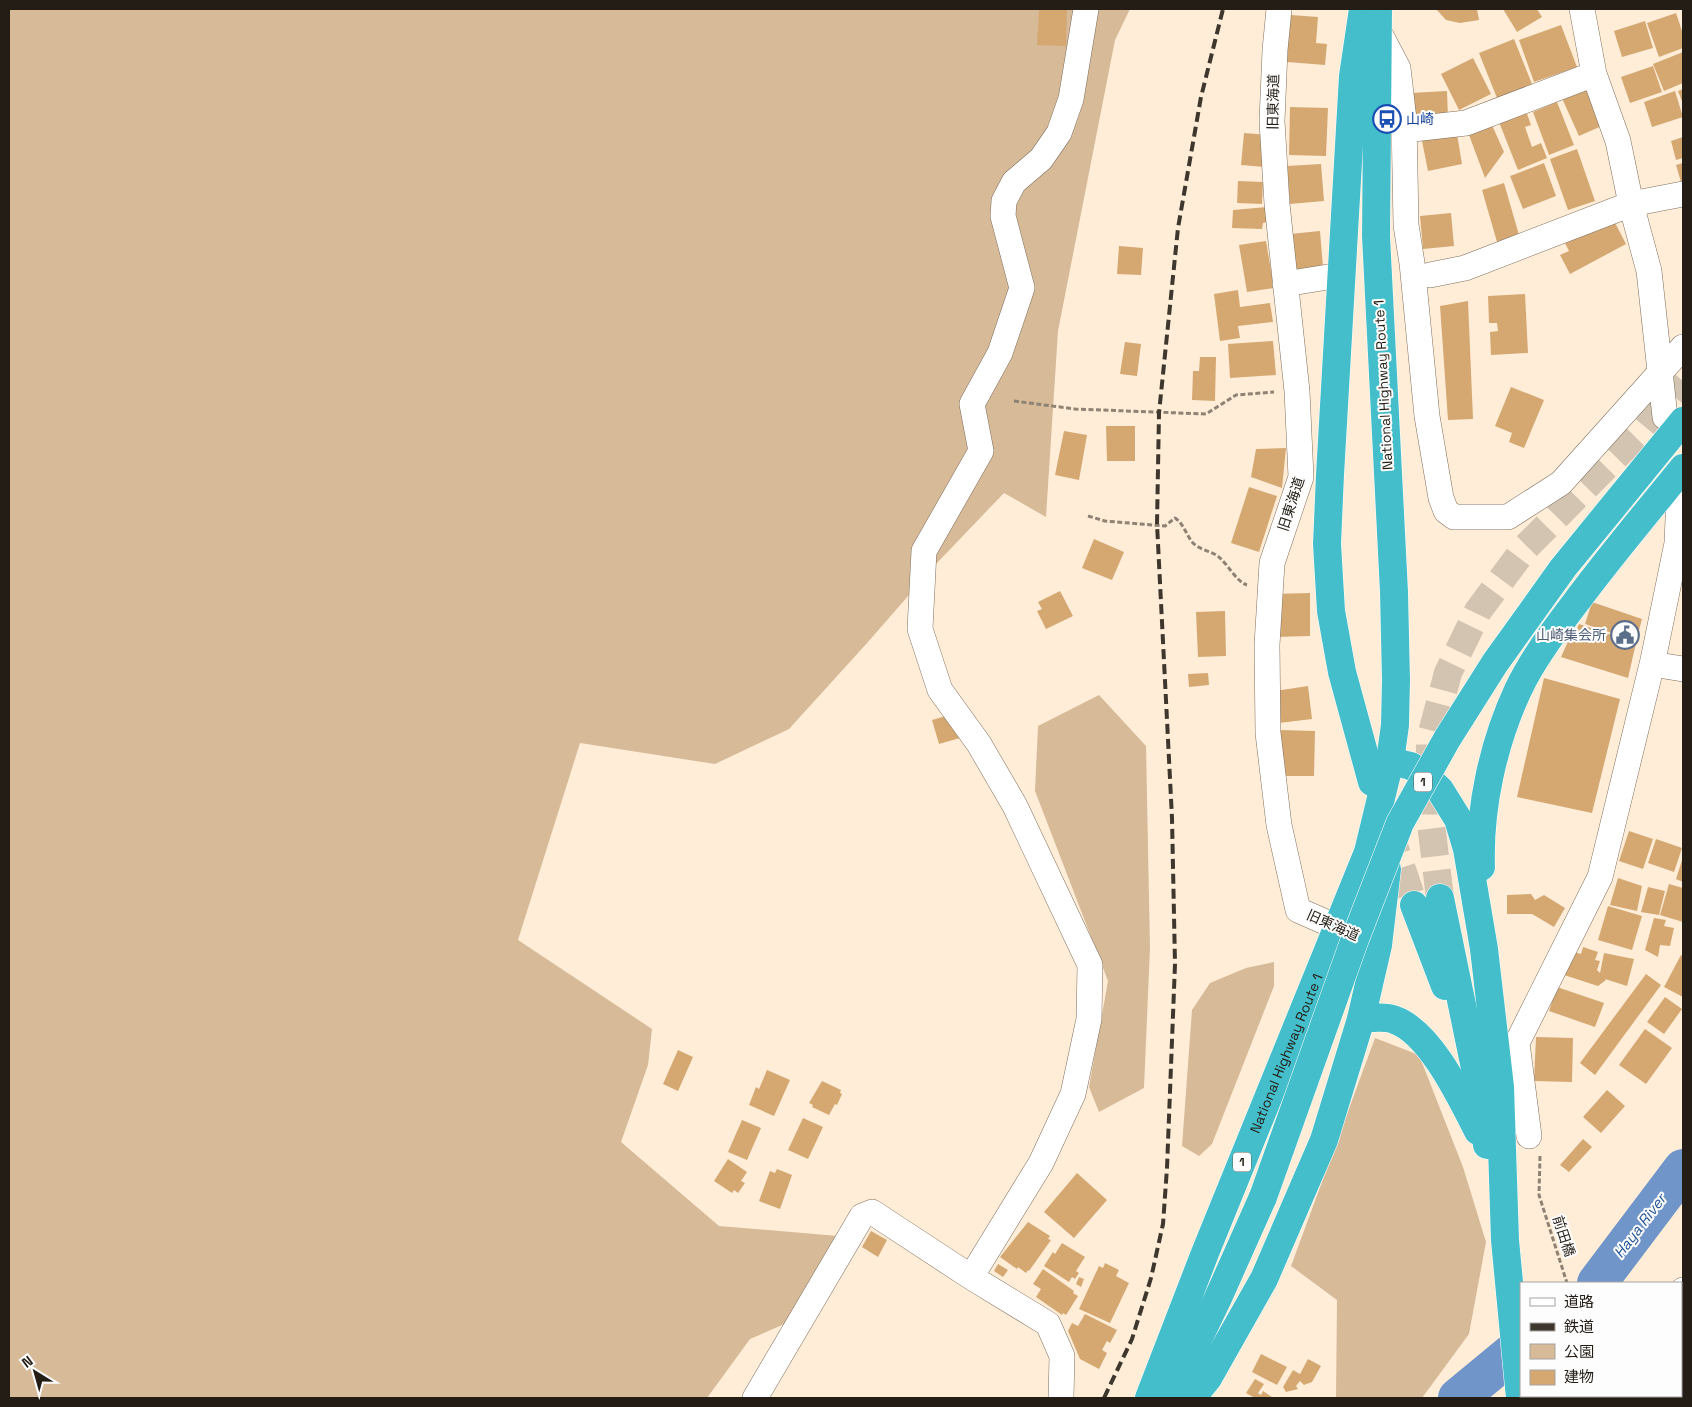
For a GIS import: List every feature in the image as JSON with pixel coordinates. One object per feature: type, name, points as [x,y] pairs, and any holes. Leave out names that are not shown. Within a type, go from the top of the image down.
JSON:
[{"type":"highway","name":"National Highway Route 1","points":[[1148,1398],[1368,852],[1390,760],[1395,725],[1394,592],[1376,236],[1373,15]]},
{"type":"highway","points":[[1372,782],[1342,672],[1331,611],[1327,544],[1353,76],[1373,15]]},
{"type":"highway","name":"1","points":[[1170,1398],[1218,1298],[1263,1197],[1355,939],[1400,823],[1447,739],[1495,663],[1674,419]]},
{"type":"highway","name":"1","points":[[1484,949],[1480,850],[1485,803],[1496,749],[1518,690],[1551,634],[1617,547],[1681,481]]},
{"type":"highway","name":"National Highway Route 1","points":[[1192,1398],[1208,1378],[1264,1279],[1324,1140],[1361,1019],[1378,944],[1392,826],[1390,760]]},
{"type":"highway","name":"1","points":[[1390,760],[1411,766],[1428,778],[1440,790],[1458,819],[1466,849],[1484,949],[1500,1088],[1505,1240],[1520,1398]]},
{"type":"highway","name":"1","points":[[1440,898],[1478,1078],[1487,1148],[1505,1240]]},
{"type":"highway","name":"1","points":[[1414,905],[1442,980],[1469,1042]]},
{"type":"highway","name":"1","points":[[1361,1019],[1377,1017],[1394,1020],[1414,1030],[1429,1047],[1456,1089],[1487,1148]]},
{"type":"street","points":[[971,1277],[1041,1164],[1073,1094],[1089,1019],[1090,965],[1015,806],[980,744],[940,690],[920,629],[924,551],[980,451],[972,404],[1000,353],[1022,288],[1003,216],[1004,201],[1014,182],[1041,159],[1059,133],[1071,99],[1086,9]]},
{"type":"street","name":"旧東海道","points":[[1279,9],[1272,121],[1276,204],[1298,391],[1302,477],[1272,563],[1267,645],[1268,733],[1279,825],[1298,910],[1378,944]]},
{"type":"street","points":[[1582,9],[1594,74],[1618,141],[1631,204],[1649,271],[1660,373],[1674,419]]},
{"type":"street","points":[[1373,15],[1398,68],[1404,130],[1406,225],[1412,263],[1428,416],[1441,498],[1446,511],[1454,517],[1508,518],[1561,483],[1683,347]]},
{"type":"street","points":[[1404,130],[1466,123],[1594,74]]},
{"type":"street","points":[[1430,275],[1465,268],[1631,204],[1683,194]]},
{"type":"street","points":[[1285,284],[1328,277]]},
{"type":"street","points":[[1529,1136],[1517,1043],[1600,877],[1652,664],[1677,543],[1681,481]]},
{"type":"street","points":[[1652,664],[1683,669]]},
{"type":"street","points":[[755,1398],[862,1216],[872,1212],[971,1277],[1048,1324],[1062,1356],[1061,1398]]},
{"type":"path","points":[[1014,401],[1075,409],[1206,414],[1236,394],[1298,391]]},
{"type":"path","points":[[1088,516],[1105,521],[1165,526],[1175,518],[1184,527],[1192,542],[1199,548],[1220,558],[1243,584],[1270,587]]},
{"type":"path","name":"前田橋","points":[[1529,1136],[1540,1150],[1539,1195],[1567,1282]]},
{"type":"green space","points":[[9,9],[1130,9],[1115,40],[1058,331],[1046,517],[1004,493],[936,564],[789,729],[715,764],[580,743],[518,940],[652,1029],[648,1065],[621,1142],[719,1226],[838,1236],[798,1318],[750,1339],[707,1398],[9,1398]]},
{"type":"green space","points":[[1099,695],[1146,746],[1150,948],[1144,1088],[1099,1112],[1089,1087],[1108,981],[1035,791],[1038,726]]},
{"type":"green space","points":[[1274,962],[1274,986],[1212,1144],[1199,1156],[1182,1146],[1192,1010],[1210,983],[1246,968]]},
{"type":"green space","points":[[1375,1038],[1419,1055],[1463,1167],[1486,1242],[1469,1334],[1422,1398],[1336,1398],[1337,1300],[1291,1266]]},
{"type":"building","points":[[1039,9],[1067,9],[1066,46],[1037,45]]},
{"type":"building","points":[[1436,9],[1477,9],[1479,20],[1460,23],[1446,20]]},
{"type":"building","points":[[1503,9],[1537,9],[1542,17],[1517,32]]},
{"type":"building","points":[[1676,13],[1683,34],[1683,48],[1659,57],[1647,23]]},
{"type":"building","points":[[1291,15],[1318,17],[1316,43],[1327,44],[1325,65],[1287,62],[1288,49],[1284,49],[1285,36],[1289,36]]},
{"type":"building","points":[[1645,21],[1653,48],[1622,57],[1614,31]]},
{"type":"building","points":[[1561,25],[1577,67],[1534,82],[1519,40]]},
{"type":"building","points":[[1514,39],[1532,84],[1497,98],[1479,53]]},
{"type":"building","points":[[1683,52],[1683,83],[1664,91],[1653,64]]},
{"type":"building","points":[[1473,58],[1491,94],[1459,110],[1441,74]]},
{"type":"building","points":[[1653,66],[1662,92],[1630,103],[1621,77]]},
{"type":"building","points":[[1586,84],[1604,125],[1579,136],[1561,96]]},
{"type":"building","points":[[1683,89],[1683,104],[1678,91]]},
{"type":"building","points":[[1447,91],[1448,118],[1412,120],[1411,93]]},
{"type":"building","points":[[1675,91],[1683,117],[1652,127],[1644,102]]},
{"type":"building","points":[[1557,102],[1574,145],[1549,155],[1533,112]]},
{"type":"building","points":[[1290,107],[1328,108],[1326,156],[1289,155]]},
{"type":"building","points":[[1526,111],[1531,125],[1525,127],[1532,147],[1541,143],[1547,158],[1518,170],[1499,122]]},
{"type":"building","points":[[1492,125],[1504,152],[1485,178],[1469,135]]},
{"type":"building","points":[[1244,133],[1268,135],[1265,167],[1241,165]]},
{"type":"building","points":[[1457,134],[1462,164],[1428,171],[1422,141]]},
{"type":"building","points":[[1683,137],[1683,158],[1676,160],[1671,141]]},
{"type":"building","points":[[1577,149],[1595,201],[1568,210],[1550,159]]},
{"type":"building","points":[[1544,163],[1556,196],[1523,209],[1510,176]]},
{"type":"building","points":[[1683,163],[1683,189],[1676,165]]},
{"type":"building","points":[[1321,164],[1324,201],[1290,204],[1287,166]]},
{"type":"building","points":[[1238,181],[1263,182],[1262,204],[1237,203]]},
{"type":"building","points":[[1504,183],[1519,235],[1497,242],[1482,190]]},
{"type":"building","points":[[1267,207],[1271,221],[1263,223],[1262,229],[1232,228],[1233,210]]},
{"type":"building","points":[[1451,213],[1454,246],[1423,249],[1420,216]]},
{"type":"building","points":[[1611,215],[1626,244],[1570,274],[1560,255],[1569,251],[1564,241]]},
{"type":"building","points":[[1320,231],[1323,267],[1293,270],[1290,234]]},
{"type":"building","points":[[1266,241],[1274,288],[1247,292],[1239,245]]},
{"type":"building","points":[[1119,246],[1143,248],[1141,275],[1117,274]]},
{"type":"building","points":[[1238,290],[1240,307],[1270,303],[1273,322],[1238,326],[1240,338],[1220,341],[1214,294]]},
{"type":"building","points":[[1525,294],[1528,353],[1491,355],[1490,332],[1498,331],[1497,323],[1489,323],[1488,296]]},
{"type":"building","points":[[1468,301],[1473,419],[1448,420],[1440,306]]},
{"type":"building","points":[[1273,341],[1276,375],[1230,378],[1228,344]]},
{"type":"building","points":[[1125,342],[1141,344],[1137,376],[1120,374]]},
{"type":"building","points":[[1200,357],[1216,357],[1215,401],[1192,400],[1193,371],[1199,371]]},
{"type":"building","points":[[1511,387],[1544,400],[1524,448],[1509,442],[1512,433],[1495,426]]},
{"type":"building","points":[[1106,426],[1135,426],[1135,461],[1107,461]]},
{"type":"building","points":[[1064,431],[1087,435],[1079,480],[1055,475]]},
{"type":"building","points":[[1286,448],[1282,488],[1251,477],[1256,449]]},
{"type":"building","points":[[1249,487],[1277,496],[1259,552],[1231,543]]},
{"type":"building","points":[[1094,539],[1124,552],[1112,580],[1082,568]]},
{"type":"building","points":[[1060,591],[1073,616],[1046,629],[1037,611],[1042,609],[1038,602]]},
{"type":"building","points":[[1310,593],[1310,636],[1274,637],[1273,594]]},
{"type":"building","points":[[1592,602],[1642,619],[1636,641],[1585,624]]},
{"type":"building","points":[[1225,611],[1226,656],[1198,657],[1196,612]]},
{"type":"building","points":[[1579,624],[1636,643],[1628,678],[1561,657],[1571,635],[1574,635]]},
{"type":"building","points":[[1208,673],[1209,685],[1189,687],[1188,674]]},
{"type":"building","points":[[1544,678],[1620,699],[1592,813],[1517,797]]},
{"type":"building","points":[[1308,686],[1312,719],[1279,723],[1275,691]]},
{"type":"building","points":[[953,714],[960,738],[939,744],[932,720]]},
{"type":"building","points":[[1280,730],[1315,731],[1314,776],[1279,776]]},
{"type":"building","points":[[1629,831],[1653,839],[1643,869],[1619,861]]},
{"type":"building","points":[[1656,839],[1682,848],[1674,872],[1648,863]]},
{"type":"building","points":[[1683,857],[1683,882],[1676,879]]},
{"type":"building","points":[[1618,878],[1642,886],[1637,911],[1610,905]]},
{"type":"building","points":[[1669,884],[1683,888],[1683,922],[1660,915]]},
{"type":"building","points":[[1648,887],[1665,891],[1659,915],[1641,912]]},
{"type":"building","points":[[1531,894],[1535,900],[1544,895],[1565,908],[1554,927],[1532,914],[1507,914],[1507,895]]},
{"type":"building","points":[[1608,906],[1642,916],[1632,950],[1598,940]]},
{"type":"building","points":[[1654,918],[1666,920],[1664,926],[1674,928],[1670,946],[1660,945],[1658,957],[1645,950]]},
{"type":"building","points":[[1583,947],[1598,952],[1595,960],[1600,961],[1597,970],[1600,973],[1604,953],[1634,959],[1627,986],[1605,979],[1598,986],[1561,974],[1574,952],[1581,954]]},
{"type":"building","points":[[1681,955],[1683,956],[1683,997],[1664,987]]},
{"type":"building","points":[[1646,974],[1661,985],[1595,1075],[1580,1063]]},
{"type":"building","points":[[1557,987],[1604,1003],[1595,1027],[1549,1011]]},
{"type":"building","points":[[1665,997],[1682,1009],[1664,1034],[1647,1022]]},
{"type":"building","points":[[1645,1029],[1672,1048],[1646,1084],[1619,1065]]},
{"type":"building","points":[[1536,1037],[1573,1038],[1572,1082],[1534,1081]]},
{"type":"building","points":[[678,1050],[693,1057],[678,1091],[663,1084]]},
{"type":"building","points":[[767,1070],[790,1080],[774,1116],[749,1105],[756,1087],[759,1089]]},
{"type":"building","points":[[822,1081],[841,1090],[840,1093],[842,1094],[837,1105],[835,1104],[829,1115],[812,1107],[813,1105],[809,1103]]},
{"type":"building","points":[[1607,1090],[1625,1106],[1601,1133],[1583,1117]]},
{"type":"building","points":[[803,1118],[823,1127],[808,1159],[788,1150]]},
{"type":"building","points":[[742,1120],[761,1128],[747,1160],[728,1152]]},
{"type":"building","points":[[1583,1139],[1592,1147],[1569,1172],[1560,1165]]},
{"type":"building","points":[[728,1159],[747,1172],[741,1181],[745,1183],[738,1193],[734,1190],[732,1193],[714,1181]]},
{"type":"building","points":[[777,1169],[792,1175],[780,1209],[759,1201],[770,1171],[775,1173]]},
{"type":"building","points":[[1077,1173],[1107,1200],[1074,1238],[1044,1212]]},
{"type":"building","points":[[1028,1222],[1050,1236],[1048,1239],[1051,1240],[1026,1273],[1000,1257]]},
{"type":"building","points":[[871,1231],[887,1240],[878,1257],[862,1247]]},
{"type":"building","points":[[1062,1243],[1085,1257],[1076,1271],[1079,1273],[1075,1279],[1072,1277],[1069,1282],[1044,1266],[1053,1252],[1055,1254]]},
{"type":"building","points":[[1105,1263],[1119,1270],[1116,1276],[1129,1283],[1110,1323],[1079,1309],[1099,1266],[1103,1268]]},
{"type":"building","points":[[998,1264],[1008,1270],[1003,1277],[994,1271]]},
{"type":"building","points":[[1043,1269],[1074,1291],[1073,1293],[1078,1296],[1066,1315],[1063,1313],[1062,1315],[1036,1297],[1041,1289],[1033,1284]]},
{"type":"building","points":[[1079,1277],[1084,1279],[1081,1287],[1076,1284]]},
{"type":"building","points":[[1683,1302],[1683,1322],[1682,1321]]},
{"type":"building","points":[[1085,1314],[1117,1330],[1110,1343],[1107,1341],[1102,1350],[1107,1353],[1099,1369],[1080,1359],[1068,1331],[1072,1323],[1078,1326]]},
{"type":"building","points":[[1261,1354],[1287,1367],[1277,1385],[1252,1372]]},
{"type":"building","points":[[1308,1359],[1321,1366],[1312,1382],[1304,1385],[1300,1381],[1296,1386],[1298,1389],[1286,1392],[1283,1387],[1293,1370],[1300,1374]]},
{"type":"building","points":[[1683,1374],[1683,1398],[1660,1398],[1682,1397]]},
{"type":"building","points":[[1255,1379],[1264,1384],[1258,1393],[1261,1395],[1263,1391],[1271,1398],[1255,1398],[1246,1393]]},
{"type":"waterway","name":"Haya River","points":[[1598,1282],[1683,1169]]},
{"type":"waterway","name":"Haya River","points":[[1458,1398],[1520,1347]]},
{"type":"tunnel","points":[[1328,277],[1430,275]]},
{"type":"tunnel","points":[[1440,898],[1430,815],[1430,740],[1448,673],[1478,611],[1525,548],[1645,427],[1683,381]]},
{"type":"tunnel","points":[[1388,828],[1414,905]]},
{"type":"railway","points":[[1104,1398],[1132,1339],[1151,1278],[1163,1224],[1175,964],[1172,818],[1157,524],[1159,413],[1178,228],[1201,97],[1223,9]]},
{"type":"place","name":"山崎","points":[[1387,119]]},
{"type":"place","name":"山崎集会所","points":[[1625,635]]}]
